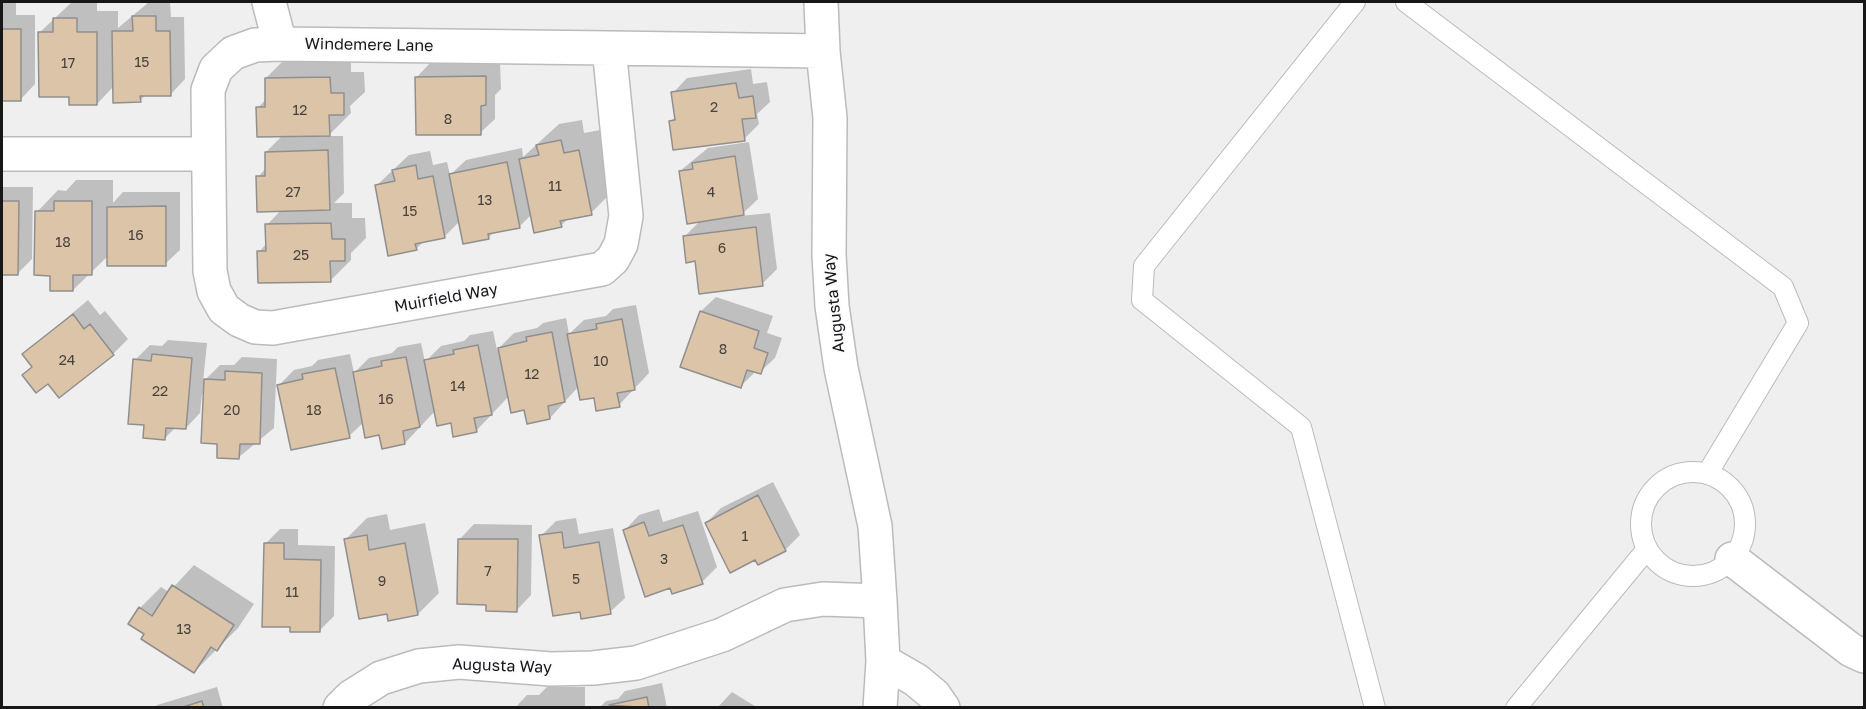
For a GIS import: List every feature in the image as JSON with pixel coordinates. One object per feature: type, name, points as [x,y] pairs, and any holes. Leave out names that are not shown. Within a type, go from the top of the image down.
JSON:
[{"type":"street","points":[[269,2],[279,44]]},
{"type":"street","name":"Augusta Way","points":[[822,2],[823,51],[830,118],[829,255],[832,306],[841,368],[874,525],[883,661],[880,708]]},
{"type":"street","name":"Windemere Lane","points":[[208,154],[208,90],[216,69],[233,53],[255,45],[823,51]]},
{"type":"street","name":"Muirfield Way","points":[[208,154],[210,271],[214,291],[224,309],[238,321],[255,327],[273,328],[602,269],[613,259],[625,231],[626,216],[609,48]]},
{"type":"street","points":[[2,154],[208,154]]},
{"type":"street","points":[[1732,560],[1851,650],[1864,656]]},
{"type":"street","name":"Augusta Way","points":[[340,708],[351,697],[381,678],[419,666],[459,662],[551,669],[593,668],[636,663],[722,635],[785,605],[823,599],[880,601]]},
{"type":"street","points":[[883,661],[916,680],[934,694],[943,708]]},
{"type":"lane","points":[[1355,2],[1144,266],[1142,300],[1301,427],[1375,708]]},
{"type":"lane","points":[[1406,2],[1783,287],[1798,323],[1707,474]]},
{"type":"lane","points":[[1680,474],[1707,474],[1723,482],[1736,495],[1743,511],[1745,528],[1740,546],[1732,560],[1719,569],[1703,575],[1687,576],[1671,571],[1657,562],[1647,549],[1642,534],[1641,517],[1646,501],[1656,487],[1680,474]]},
{"type":"lane","points":[[1516,708],[1647,549]]},
{"type":"building","points":[[132,16],[156,16],[156,31],[170,31],[171,96],[140,96],[141,102],[113,103],[112,31],[133,31]]},
{"type":"building","points":[[53,18],[77,18],[77,32],[97,32],[97,105],[69,105],[69,97],[39,97],[38,32],[53,32]]},
{"type":"building","points":[[2,29],[21,29],[21,101],[2,101]]},
{"type":"building","points":[[486,76],[486,105],[481,106],[481,135],[416,135],[415,77]]},
{"type":"building","points":[[330,77],[331,93],[344,93],[344,115],[329,115],[330,136],[257,137],[256,107],[265,107],[265,78]]},
{"type":"building","points":[[736,83],[739,98],[753,96],[756,118],[742,119],[745,141],[673,150],[669,121],[675,120],[671,92]]},
{"type":"building","points":[[561,140],[564,153],[579,150],[592,215],[560,221],[562,227],[534,233],[519,159],[539,155],[536,145]]},
{"type":"building","points":[[328,150],[330,210],[257,212],[256,176],[265,176],[265,152]]},
{"type":"building","points":[[735,156],[744,215],[687,224],[679,171],[693,169],[692,163]]},
{"type":"building","points":[[507,162],[520,228],[488,234],[489,239],[463,244],[449,174]]},
{"type":"building","points":[[416,165],[418,179],[433,176],[445,238],[415,244],[417,250],[388,256],[375,185],[395,181],[392,170]]},
{"type":"building","points":[[2,201],[19,201],[18,275],[2,275]]},
{"type":"building","points":[[54,201],[92,201],[92,275],[73,275],[73,291],[50,291],[50,276],[34,275],[35,211],[54,211]]},
{"type":"building","points":[[166,206],[166,266],[107,266],[107,207]]},
{"type":"building","points":[[331,223],[332,239],[345,239],[345,261],[330,261],[331,282],[258,283],[257,251],[266,251],[265,224]]},
{"type":"building","points":[[756,227],[763,286],[699,294],[695,261],[686,263],[683,236]]},
{"type":"building","points":[[700,311],[759,331],[754,348],[768,353],[761,374],[747,370],[741,388],[680,367]]},
{"type":"building","points":[[73,314],[84,329],[90,324],[114,355],[59,398],[48,384],[36,393],[22,375],[32,367],[22,354]]},
{"type":"building","points":[[622,319],[635,390],[617,393],[620,407],[596,411],[594,398],[580,400],[567,334],[597,329],[596,324]]},
{"type":"building","points":[[552,332],[565,402],[548,406],[550,419],[527,424],[524,410],[511,413],[498,348],[527,341],[526,337]]},
{"type":"building","points":[[478,345],[492,415],[474,418],[477,432],[453,437],[451,423],[437,426],[424,360],[454,354],[453,350]]},
{"type":"building","points":[[152,354],[192,358],[186,429],[166,428],[165,440],[143,438],[144,425],[128,424],[133,359],[151,361]]},
{"type":"building","points":[[406,357],[420,427],[403,431],[405,444],[382,449],[379,435],[365,438],[353,372],[382,366],[381,361]]},
{"type":"building","points":[[335,368],[350,438],[291,450],[277,385],[303,379],[302,374]]},
{"type":"building","points":[[225,371],[262,373],[260,444],[240,444],[239,459],[217,458],[217,444],[201,443],[204,379],[225,380]]},
{"type":"building","points":[[758,495],[786,551],[758,565],[755,560],[730,573],[705,523]]},
{"type":"building","points":[[644,522],[649,536],[683,525],[703,584],[672,594],[670,588],[645,597],[623,530]]},
{"type":"building","points":[[562,532],[564,548],[599,542],[611,614],[581,619],[580,612],[553,616],[539,535]]},
{"type":"building","points":[[367,535],[369,550],[405,543],[418,615],[388,621],[387,614],[359,619],[344,539]]},
{"type":"building","points":[[458,539],[518,539],[517,612],[486,611],[486,605],[457,604]]},
{"type":"building","points":[[264,543],[284,543],[284,559],[321,560],[320,632],[290,632],[290,627],[262,627]]},
{"type":"building","points":[[172,585],[234,625],[217,651],[211,647],[194,673],[141,639],[144,634],[128,624],[139,607],[152,616]]},
{"type":"building","points":[[647,697],[649,708],[609,705]]},
{"type":"building","points":[[202,701],[204,708],[180,708]]}]
